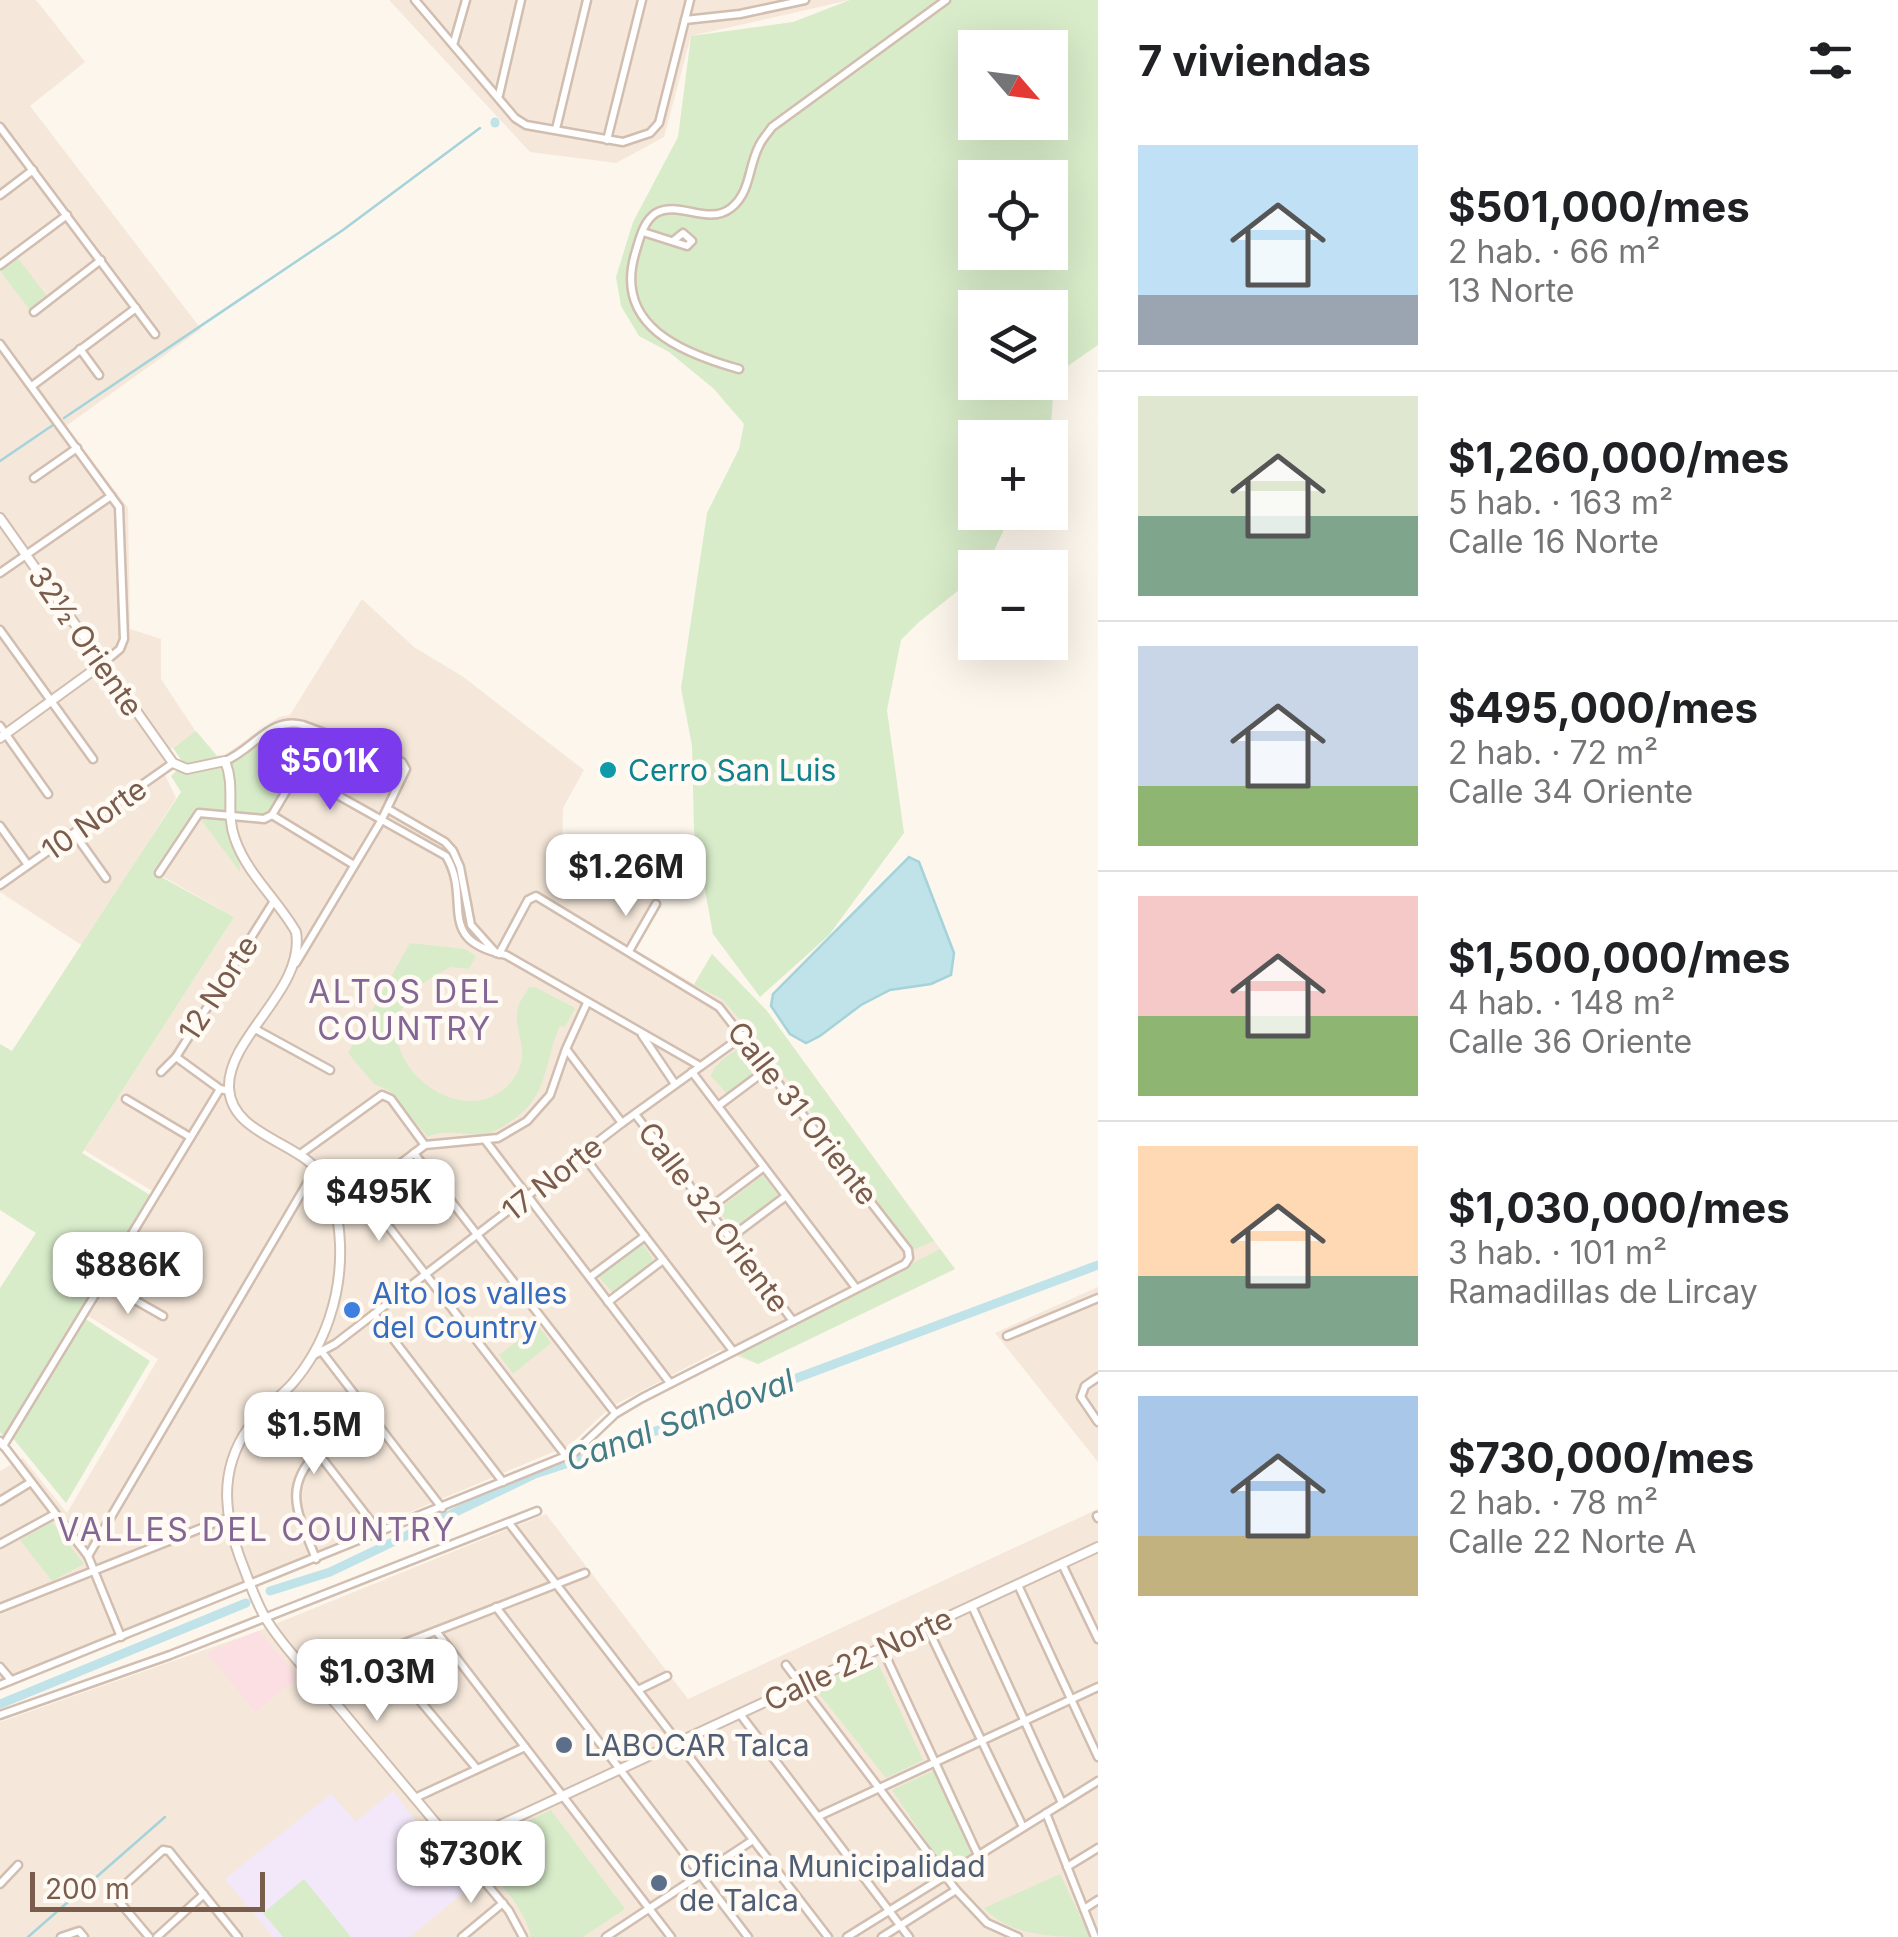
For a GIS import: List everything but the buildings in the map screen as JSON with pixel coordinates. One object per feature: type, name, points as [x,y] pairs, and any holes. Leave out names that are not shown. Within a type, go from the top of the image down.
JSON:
[{"type":"street","points":[[415,0],[520,122],[623,142],[650,133],[660,122],[690,0]]},
{"type":"street","points":[[454,43],[466,0]]},
{"type":"street","points":[[498,96],[521,0]]},
{"type":"street","points":[[556,129],[587,0]]},
{"type":"street","points":[[607,140],[642,0]]},
{"type":"street","points":[[686,20],[806,0]]},
{"type":"street","points":[[925,16],[931,0]]},
{"type":"street","points":[[739,369],[658,335],[639,313],[631,282],[643,232],[655,214],[664,211],[710,216],[735,205],[746,189],[758,147],[772,127],[942,2]]},
{"type":"street","points":[[0,127],[155,334]]},
{"type":"street","points":[[0,195],[33,170]]},
{"type":"street","points":[[0,265],[67,214]]},
{"type":"street","points":[[643,232],[673,241]]},
{"type":"street","points":[[34,312],[101,260]]},
{"type":"street","points":[[32,386],[136,308]]},
{"type":"street","points":[[0,344],[121,514],[124,638],[120,649],[2,733],[48,794]]},
{"type":"street","points":[[80,349],[99,375]]},
{"type":"street","points":[[34,478],[76,448]]},
{"type":"street","points":[[0,574],[111,496]]},
{"type":"street","name":"32½ Oriente","points":[[0,518],[173,764]]},
{"type":"street","points":[[0,630],[94,759]]},
{"type":"street","name":"10 Norte","points":[[0,885],[173,764],[187,769],[225,761],[280,724],[295,723],[402,762],[406,769],[388,809]]},
{"type":"street","points":[[159,873],[199,814],[264,819],[272,816],[321,732]]},
{"type":"street","points":[[225,761],[232,786],[233,835],[240,852],[296,932],[298,944],[292,968]]},
{"type":"street","points":[[298,774],[451,856]]},
{"type":"street","points":[[121,1637],[88,1556],[2,1444],[190,1137],[224,1090],[234,1066],[388,809],[445,842],[451,856],[463,931],[473,944],[498,953],[700,1066]]},
{"type":"street","points":[[272,816],[354,866]]},
{"type":"street","points":[[0,826],[28,865]]},
{"type":"street","points":[[74,833],[106,878]]},
{"type":"street","name":"Calle 31 Oriente","points":[[498,953],[532,896],[710,1000],[744,1035],[908,1250],[905,1264],[856,1288]]},
{"type":"street","name":"12 Norte","points":[[160,1072],[176,1057],[274,901]]},
{"type":"street","points":[[629,951],[656,904]]},
{"type":"street","points":[[337,1212],[425,1144],[505,1136],[539,1112],[554,1087],[588,1002]]},
{"type":"street","points":[[256,1029],[330,1070]]},
{"type":"street","points":[[641,1034],[675,1084]]},
{"type":"street","name":"17 Norte","points":[[312,1356],[374,1314],[622,1123],[744,1035]]},
{"type":"street","points":[[566,1049],[622,1123]]},
{"type":"street","points":[[176,1057],[224,1090],[246,1122],[316,1168],[337,1212],[338,1287],[329,1320],[312,1356],[249,1427],[235,1453],[226,1489],[228,1518],[251,1585],[266,1618],[502,1903],[522,1937]]},
{"type":"street","points":[[718,1106],[769,1068]]},
{"type":"street","points":[[0,1685],[566,1456],[615,1414],[856,1288],[692,1072]]},
{"type":"street","points":[[299,1155],[374,1098],[384,1095],[425,1144]]},
{"type":"street","points":[[126,1099],[190,1137]]},
{"type":"street","name":"Calle 32 Oriente","points":[[635,1114],[792,1320]]},
{"type":"street","points":[[486,1140],[670,1383]]},
{"type":"street","points":[[414,1153],[615,1414]]},
{"type":"street","points":[[582,1154],[733,1351]]},
{"type":"street","points":[[708,1209],[764,1166]]},
{"type":"street","points":[[88,1556],[316,1168]]},
{"type":"street","points":[[362,1192],[566,1456]]},
{"type":"street","points":[[730,1238],[786,1196]]},
{"type":"street","points":[[590,1278],[645,1236]]},
{"type":"street","points":[[608,1302],[663,1260]]},
{"type":"street","points":[[103,1282],[162,1316]]},
{"type":"street","points":[[1007,1336],[1098,1298]]},
{"type":"street","points":[[374,1314],[503,1482]]},
{"type":"street","points":[[322,1352],[442,1508]]},
{"type":"street","points":[[1098,1377],[1085,1386],[1081,1396],[1098,1422]]},
{"type":"street","points":[[276,1400],[380,1532]]},
{"type":"street","points":[[316,1559],[294,1495],[302,1470],[318,1452]]},
{"type":"street","points":[[0,1501],[31,1482]]},
{"type":"street","points":[[0,1714],[266,1618],[537,1511]]},
{"type":"street","points":[[0,1544],[55,1514]]},
{"type":"street","points":[[0,1608],[228,1518]]},
{"type":"street","points":[[509,1523],[828,1937]]},
{"type":"street","name":"Calle 22 Norte","points":[[455,1846],[1098,1548]]},
{"type":"street","points":[[1062,1564],[1098,1639]]},
{"type":"street","points":[[315,1678],[585,1572]]},
{"type":"street","points":[[1018,1585],[1098,1757]]},
{"type":"street","points":[[972,1606],[1062,1803]]},
{"type":"street","points":[[496,1607],[748,1937]]},
{"type":"street","points":[[927,1627],[1023,1828]]},
{"type":"street","points":[[436,1631],[671,1937]]},
{"type":"street","points":[[882,1648],[978,1855]]},
{"type":"street","points":[[380,1653],[477,1769]]},
{"type":"street","points":[[786,1665],[956,1890],[991,1926],[1018,1937]]},
{"type":"street","points":[[0,1667],[10,1680]]},
{"type":"street","points":[[638,1690],[667,1676]]},
{"type":"street","points":[[819,1816],[1098,1687]]},
{"type":"street","points":[[740,1714],[909,1937]]},
{"type":"street","points":[[414,1798],[526,1747]]},
{"type":"street","points":[[847,1937],[1098,1780]]},
{"type":"street","points":[[1046,1813],[1095,1937]]},
{"type":"street","points":[[606,1937],[753,1840]]},
{"type":"street","points":[[1067,1867],[1098,1848]]},
{"type":"street","points":[[149,1937],[116,1899],[116,1894],[163,1850],[169,1851],[238,1937]]},
{"type":"street","points":[[0,1884],[18,1865]]},
{"type":"street","points":[[882,1937],[956,1890]]},
{"type":"street","points":[[157,1937],[204,1894]]},
{"type":"street","points":[[1084,1909],[1098,1900]]},
{"type":"street","points":[[462,1937],[502,1903]]},
{"type":"street","points":[[986,1935],[991,1926]]},
{"type":"street","points":[[61,1937],[79,1931],[84,1937]]},
{"type":"shaded area","points":[[0,0],[36,0],[85,62],[30,106],[201,329],[66,426],[128,508],[130,629],[161,639],[161,679],[196,732],[169,750],[165,775],[176,798],[83,946],[0,892]]},
{"type":"shaded area","points":[[389,0],[850,0],[691,36],[664,137],[616,163],[530,152]]},
{"type":"shaded area","points":[[362,599],[414,647],[462,676],[584,770],[563,808],[562,861],[608,886],[629,859],[661,906],[636,950],[694,984],[712,954],[767,1011],[955,1269],[758,1364],[720,1350],[611,1407],[570,1445],[0,1691],[0,1471],[23,1458],[67,1513],[158,1359],[88,1316],[159,1195],[84,1150],[234,917],[155,872],[229,752],[279,717],[290,715]]},
{"type":"shaded area","points":[[1098,1287],[1098,1462],[995,1333]]},
{"type":"shaded area","points":[[1098,1509],[1098,1937],[0,1937],[0,1722],[258,1631],[546,1514],[688,1699]]},
{"type":"shaded area","points":[[258,1631],[299,1677],[255,1712],[207,1653]]},
{"type":"shaded area","points":[[393,1791],[468,1889],[410,1937],[273,1937],[225,1879],[331,1794],[356,1822]]},
{"type":"green space","points":[[850,0],[1098,0],[1098,345],[1068,366],[1068,290],[958,290],[958,400],[1053,400],[1051,420],[958,420],[958,530],[1004,530],[994,550],[958,550],[958,591],[901,640],[887,710],[904,833],[829,935],[760,997],[713,934],[694,830],[692,746],[681,688],[707,513],[739,449],[744,424],[714,389],[669,352],[639,336],[621,306],[616,277],[633,222],[678,137],[691,36],[793,22]]},
{"type":"green space","points":[[17,257],[47,296],[30,310],[0,271]]},
{"type":"green space","points":[[282,726],[296,726],[317,734],[270,813],[263,816],[234,812],[235,784],[229,762],[243,757]]},
{"type":"green space","points":[[196,731],[217,756],[221,755],[224,764],[226,827],[240,872],[196,813],[154,873],[234,917],[82,1153],[150,1195],[4,1438],[0,1432],[0,1288],[36,1233],[0,1210],[0,1044],[12,1051],[181,792],[171,776],[184,764],[173,748]]},
{"type":"green space","points":[[410,943],[465,949],[476,956],[469,969],[451,967],[415,991],[399,1019],[399,1046],[412,1071],[434,1090],[460,1100],[487,1098],[511,1082],[522,1053],[518,1008],[529,987],[575,1008],[565,1027],[560,1026],[535,1097],[517,1117],[496,1130],[428,1137],[388,1090],[374,1084],[348,1053]]},
{"type":"green space","points":[[712,954],[767,1011],[934,1241],[916,1249],[911,1247],[757,1039],[722,999],[694,985]]},
{"type":"green space","points":[[749,1046],[763,1068],[728,1095],[711,1076],[713,1071],[726,1056]]},
{"type":"green space","points":[[763,1175],[780,1197],[735,1232],[718,1210]]},
{"type":"green space","points":[[642,1243],[654,1261],[613,1293],[598,1276]]},
{"type":"green space","points":[[940,1249],[955,1269],[758,1364],[737,1354]]},
{"type":"green space","points":[[81,1316],[150,1361],[66,1503],[11,1436]]},
{"type":"green space","points":[[538,1325],[551,1343],[513,1374],[499,1355]]},
{"type":"green space","points":[[52,1522],[84,1564],[52,1581],[20,1540]]},
{"type":"green space","points":[[876,1659],[923,1760],[886,1778],[813,1686]]},
{"type":"green space","points":[[933,1771],[972,1853],[945,1869],[892,1790]]},
{"type":"green space","points":[[551,1810],[625,1909],[583,1937],[531,1937],[514,1901],[469,1849]]},
{"type":"green space","points":[[1060,1874],[1090,1937],[1019,1929],[984,1908]]},
{"type":"green space","points":[[304,1879],[351,1937],[283,1937],[263,1913]]},
{"type":"water","points":[[909,857],[919,862],[954,953],[951,975],[931,984],[890,990],[806,1043],[790,1034],[771,1006],[773,994]]},
{"type":"waterway","points":[[64,418],[343,230],[480,128]]},
{"type":"waterway","points":[[0,461],[53,425]]},
{"type":"waterway","name":"Canal Sandoval","points":[[270,1591],[330,1572],[535,1474],[1098,1265]]},
{"type":"waterway","name":"Canal Sandoval","points":[[0,1704],[246,1603]]},
{"type":"waterway","points":[[28,1937],[165,1817]]},
{"type":"place","name":"Cerro San Luis","points":[[608,770]]},
{"type":"place","name":"Alto los valles del Country","points":[[352,1310]]},
{"type":"place","name":"LABOCAR Talca","points":[[564,1745]]},
{"type":"place","name":"Oficina Municipalidad de Talca","points":[[659,1883]]},
{"type":"district","name":"ALTOS DEL COUNTRY","points":[[405,1010]]},
{"type":"district","name":"VALLES DEL COUNTRY","points":[[257,1529]]}]
